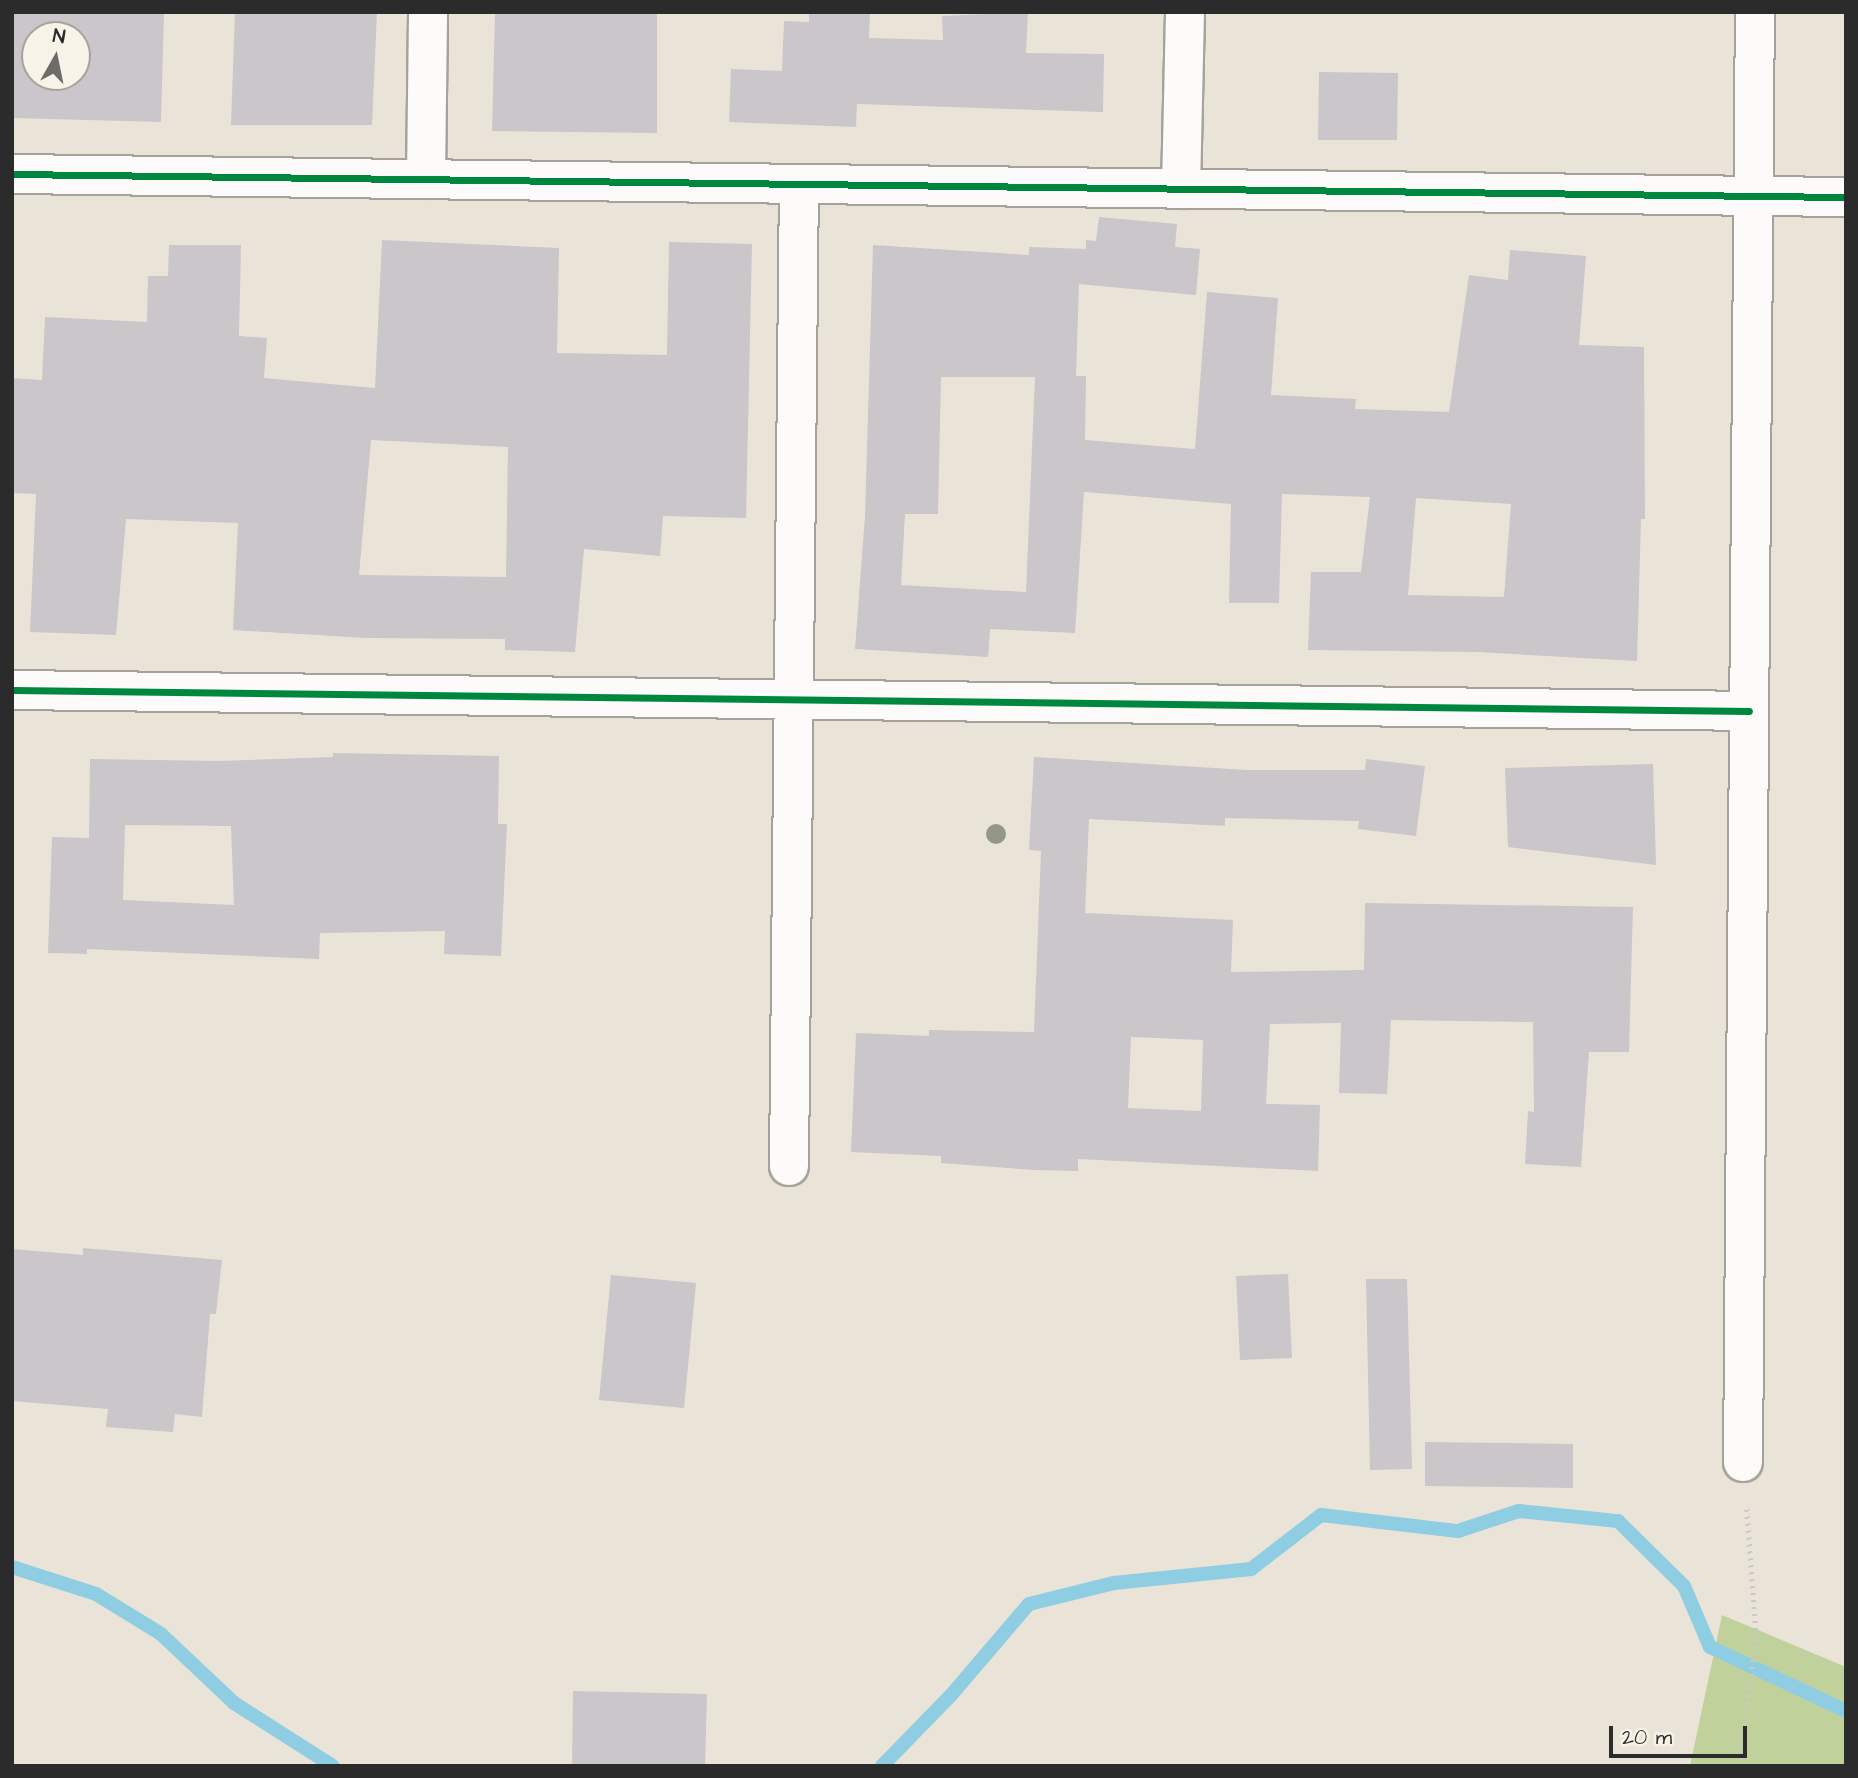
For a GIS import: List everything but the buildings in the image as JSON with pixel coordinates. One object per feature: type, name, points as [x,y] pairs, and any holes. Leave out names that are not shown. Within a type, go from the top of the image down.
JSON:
[{"type":"street","points":[[426,179],[428,12]]},
{"type":"street","points":[[1181,189],[1185,12]]},
{"type":"street","points":[[1743,1462],[1755,12]]},
{"type":"street","points":[[12,174],[1846,197]]},
{"type":"street","points":[[789,1166],[799,184]]},
{"type":"street","points":[[12,690],[1749,711]]},
{"type":"path","points":[[1739,1766],[1756,1637],[1743,1462]]},
{"type":"green space","points":[[1722,1615],[1846,1667],[1846,1766],[1690,1766]]},
{"type":"waterway","points":[[882,1766],[952,1694],[1029,1604],[1114,1583],[1251,1569],[1321,1515],[1458,1531],[1519,1511],[1618,1521],[1684,1586],[1710,1647],[1846,1711]]},
{"type":"waterway","points":[[12,1567],[96,1594],[161,1634],[234,1703],[333,1766]]},
{"type":"cycle path","points":[[12,174],[1846,197]]},
{"type":"cycle path","points":[[12,690],[1749,711]]}]
